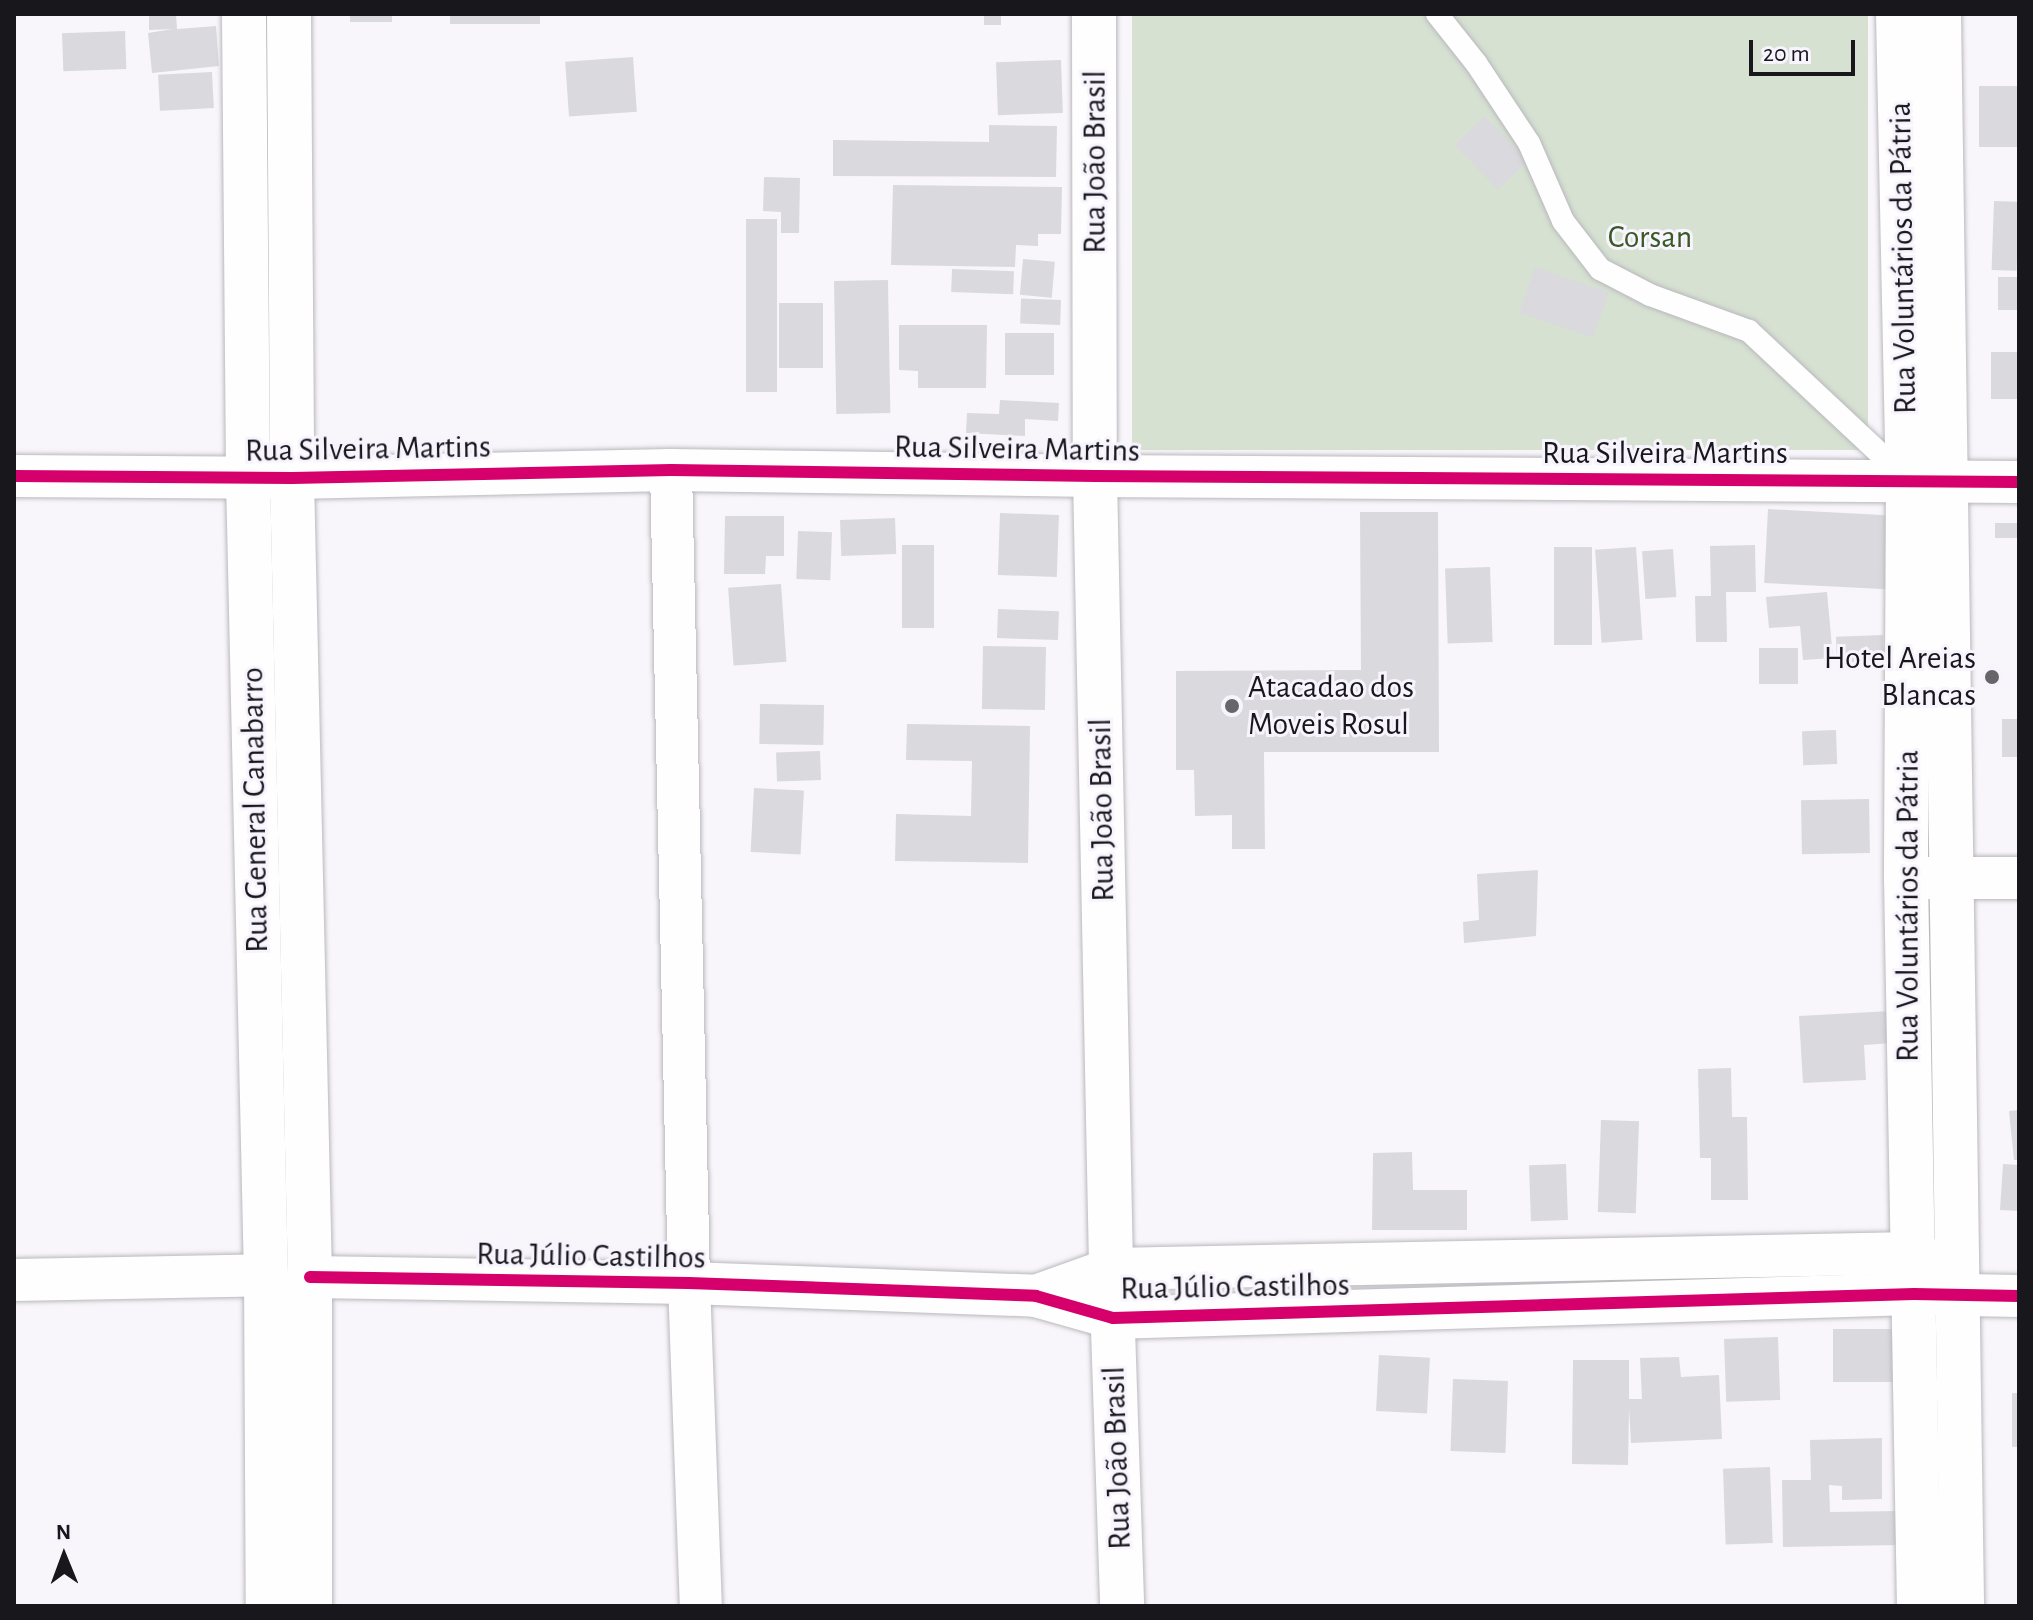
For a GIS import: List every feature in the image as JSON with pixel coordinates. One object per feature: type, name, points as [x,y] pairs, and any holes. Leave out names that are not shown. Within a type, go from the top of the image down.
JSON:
[{"type":"street","name":"Rua General Canabarro","points":[[244,14],[248,478],[266,1275],[268,1606]]},
{"type":"street","name":"Rua General Canabarro","points":[[289,14],[292,478],[310,1277],[310,1606]]},
{"type":"street","name":"Rua João Brasil","points":[[1094,14],[1095,476],[1111,1269],[1122,1606]]},
{"type":"street","name":"Rua Voluntários da Pátria","points":[[1898,14],[1922,215]]},
{"type":"street","name":"Rua Voluntários da Pátria","points":[[1939,14],[1922,215],[1926,480],[1949,878],[1962,1599]]},
{"type":"street","points":[[246,195],[291,196]]},
{"type":"street","points":[[671,470],[689,1283],[701,1606]]},
{"type":"street","name":"Rua Silveira Martins","points":[[14,476],[292,478],[671,470],[2019,482]]},
{"type":"street","name":"Rua Voluntários da Pátria","points":[[1919,1600],[1906,878],[1926,480]]},
{"type":"street","points":[[254,753],[298,749]]},
{"type":"street","points":[[1906,878],[2019,878]]},
{"type":"street","points":[[260,1001],[304,999]]},
{"type":"street","points":[[14,1280],[266,1275],[272,1256],[290,1249],[298,1251],[310,1277]]},
{"type":"street","name":"Rua Júlio Castilhos","points":[[1036,1296],[1111,1269],[1914,1273],[2019,1296]]},
{"type":"street","name":"Rua Júlio Castilhos","points":[[310,1277],[689,1283],[1036,1296],[1113,1318],[1914,1273]]},
{"type":"street","name":"Rua Júlio Castilhos","points":[[1957,1283],[2019,1273]]},
{"type":"street","points":[[268,1544],[310,1548]]},
{"type":"street","points":[[1919,1600],[1962,1599]]},
{"type":"lane","points":[[1437,14],[1476,63],[1529,143],[1563,221],[1600,269],[1650,295],[1749,331],[1926,480]]},
{"type":"green space","name":"Corsan","points":[[1132,14],[1868,14],[1868,450],[1132,450]]},
{"type":"building","points":[[149,14],[176,14],[177,29],[216,26],[219,66],[152,73],[148,33],[173,29],[149,30]]},
{"type":"building","points":[[350,14],[392,14],[392,22],[350,22]]},
{"type":"building","points":[[450,14],[540,14],[540,24],[450,24]]},
{"type":"building","points":[[984,14],[1001,14],[1001,25],[984,25]]},
{"type":"building","points":[[125,31],[126,69],[63,71],[62,33]]},
{"type":"building","points":[[633,57],[637,112],[569,117],[565,62]]},
{"type":"building","points":[[1061,60],[1063,113],[998,115],[996,62]]},
{"type":"building","points":[[212,72],[214,108],[160,111],[158,75]]},
{"type":"building","points":[[1979,86],[2019,86],[2019,147],[1979,147]]},
{"type":"building","points":[[1485,116],[1528,161],[1498,190],[1455,145]]},
{"type":"building","points":[[989,125],[1057,126],[1056,177],[833,176],[833,140],[989,142]]},
{"type":"building","points":[[764,177],[800,178],[799,233],[781,233],[781,212],[763,211]]},
{"type":"building","points":[[893,185],[1062,187],[1061,234],[1038,234],[1038,246],[1016,245],[1015,267],[891,265]]},
{"type":"building","points":[[1994,201],[2019,202],[2017,271],[1992,270]]},
{"type":"building","points":[[746,219],[777,219],[777,392],[746,392]]},
{"type":"building","points":[[1023,259],[1055,262],[1052,298],[1020,295]]},
{"type":"building","points":[[1535,267],[1609,292],[1593,338],[1519,312]]},
{"type":"building","points":[[952,269],[1014,271],[1013,294],[951,292]]},
{"type":"building","points":[[1998,277],[2019,277],[2019,310],[1998,310]]},
{"type":"building","points":[[888,280],[890,413],[836,414],[834,281]]},
{"type":"building","points":[[1021,299],[1061,300],[1060,325],[1020,324]]},
{"type":"building","points":[[779,303],[823,303],[823,368],[779,368]]},
{"type":"building","points":[[899,325],[987,325],[986,388],[918,388],[918,371],[899,370]]},
{"type":"building","points":[[1005,333],[1054,333],[1054,375],[1005,375]]},
{"type":"building","points":[[1991,352],[2019,352],[2019,399],[1991,399]]},
{"type":"building","points":[[1000,400],[1059,403],[1058,421],[1025,419],[1025,436],[966,433],[967,413],[999,414]]},
{"type":"building","points":[[1768,509],[1896,516],[1892,590],[1764,583]]},
{"type":"building","points":[[1360,512],[1438,512],[1439,752],[1264,752],[1265,849],[1232,849],[1232,815],[1195,816],[1194,770],[1176,770],[1176,671],[1361,670]]},
{"type":"building","points":[[1000,513],[1059,515],[1057,577],[998,575]]},
{"type":"building","points":[[725,516],[784,516],[784,556],[766,556],[765,574],[724,574]]},
{"type":"building","points":[[895,518],[896,554],[841,556],[840,520]]},
{"type":"building","points":[[1995,523],[2019,523],[2019,538],[1995,538]]},
{"type":"building","points":[[798,531],[832,532],[830,580],[796,579]]},
{"type":"building","points":[[902,545],[934,545],[934,628],[902,628]]},
{"type":"building","points":[[1755,545],[1756,592],[1726,592],[1727,642],[1696,642],[1695,596],[1711,596],[1710,546]]},
{"type":"building","points":[[1554,547],[1592,547],[1592,645],[1554,645]]},
{"type":"building","points":[[1636,547],[1642,640],[1602,643],[1595,550]]},
{"type":"building","points":[[1673,549],[1676,597],[1645,599],[1642,551]]},
{"type":"building","points":[[1490,567],[1493,642],[1448,644],[1445,569]]},
{"type":"building","points":[[781,584],[786,662],[734,666],[728,588]]},
{"type":"building","points":[[1827,592],[1833,658],[1803,660],[1800,626],[1769,628],[1766,597]]},
{"type":"building","points":[[998,609],[1059,611],[1058,640],[997,638]]},
{"type":"building","points":[[1883,635],[1884,661],[1837,663],[1836,637]]},
{"type":"building","points":[[983,646],[1046,647],[1045,710],[982,709]]},
{"type":"building","points":[[1759,648],[1798,648],[1798,684],[1759,684]]},
{"type":"building","points":[[760,704],[824,705],[823,745],[759,744]]},
{"type":"building","points":[[2002,719],[2019,719],[2019,757],[2002,757]]},
{"type":"building","points":[[907,724],[1030,726],[1028,863],[895,861],[896,814],[971,816],[972,761],[906,760]]},
{"type":"building","points":[[1836,730],[1837,764],[1803,765],[1802,731]]},
{"type":"building","points":[[820,751],[821,780],[777,782],[776,753]]},
{"type":"building","points":[[754,788],[804,791],[801,855],[751,852]]},
{"type":"building","points":[[1869,799],[1870,853],[1802,854],[1801,800]]},
{"type":"building","points":[[1538,870],[1536,936],[1464,943],[1463,922],[1479,920],[1477,874]]},
{"type":"building","points":[[1891,1011],[1893,1043],[1864,1045],[1866,1080],[1803,1083],[1799,1016]]},
{"type":"building","points":[[1731,1068],[1732,1117],[1747,1117],[1748,1200],[1711,1200],[1711,1158],[1700,1158],[1698,1069]]},
{"type":"building","points":[[2019,1110],[2019,1160],[2014,1160],[2009,1111]]},
{"type":"building","points":[[1601,1120],[1639,1121],[1636,1213],[1598,1212]]},
{"type":"building","points":[[1412,1152],[1413,1190],[1467,1190],[1467,1230],[1372,1230],[1373,1153]]},
{"type":"building","points":[[1566,1164],[1568,1220],[1531,1221],[1529,1165]]},
{"type":"building","points":[[2003,1164],[2019,1165],[2019,1211],[2000,1210]]},
{"type":"building","points":[[1833,1329],[1907,1329],[1907,1382],[1833,1382]]},
{"type":"building","points":[[1778,1337],[1780,1400],[1726,1402],[1724,1339]]},
{"type":"building","points":[[1379,1355],[1430,1358],[1427,1414],[1376,1411]]},
{"type":"building","points":[[1679,1357],[1681,1377],[1719,1375],[1722,1439],[1631,1443],[1629,1408],[1628,1465],[1572,1464],[1573,1360],[1629,1360],[1629,1399],[1642,1399],[1640,1358]]},
{"type":"building","points":[[1453,1379],[1508,1381],[1505,1453],[1450,1451]]},
{"type":"building","points":[[2012,1393],[2019,1393],[2019,1447],[2012,1447]]},
{"type":"building","points":[[1882,1438],[1882,1499],[1842,1500],[1842,1486],[1829,1485],[1830,1512],[1899,1511],[1900,1545],[1783,1547],[1782,1480],[1811,1480],[1810,1440]]},
{"type":"building","points":[[1770,1467],[1773,1543],[1726,1545],[1723,1469]]},
{"type":"cycle path","points":[[14,476],[292,478],[671,470],[2019,482]]},
{"type":"cycle path","points":[[310,1277],[689,1283],[1036,1296],[1113,1318],[1914,1294],[2019,1296]]},
{"type":"place","name":"Hotel Areias Blancas","points":[[1992,677]]},
{"type":"place","name":"Atacadao dos Moveis Rosul","points":[[1232,706]]}]
